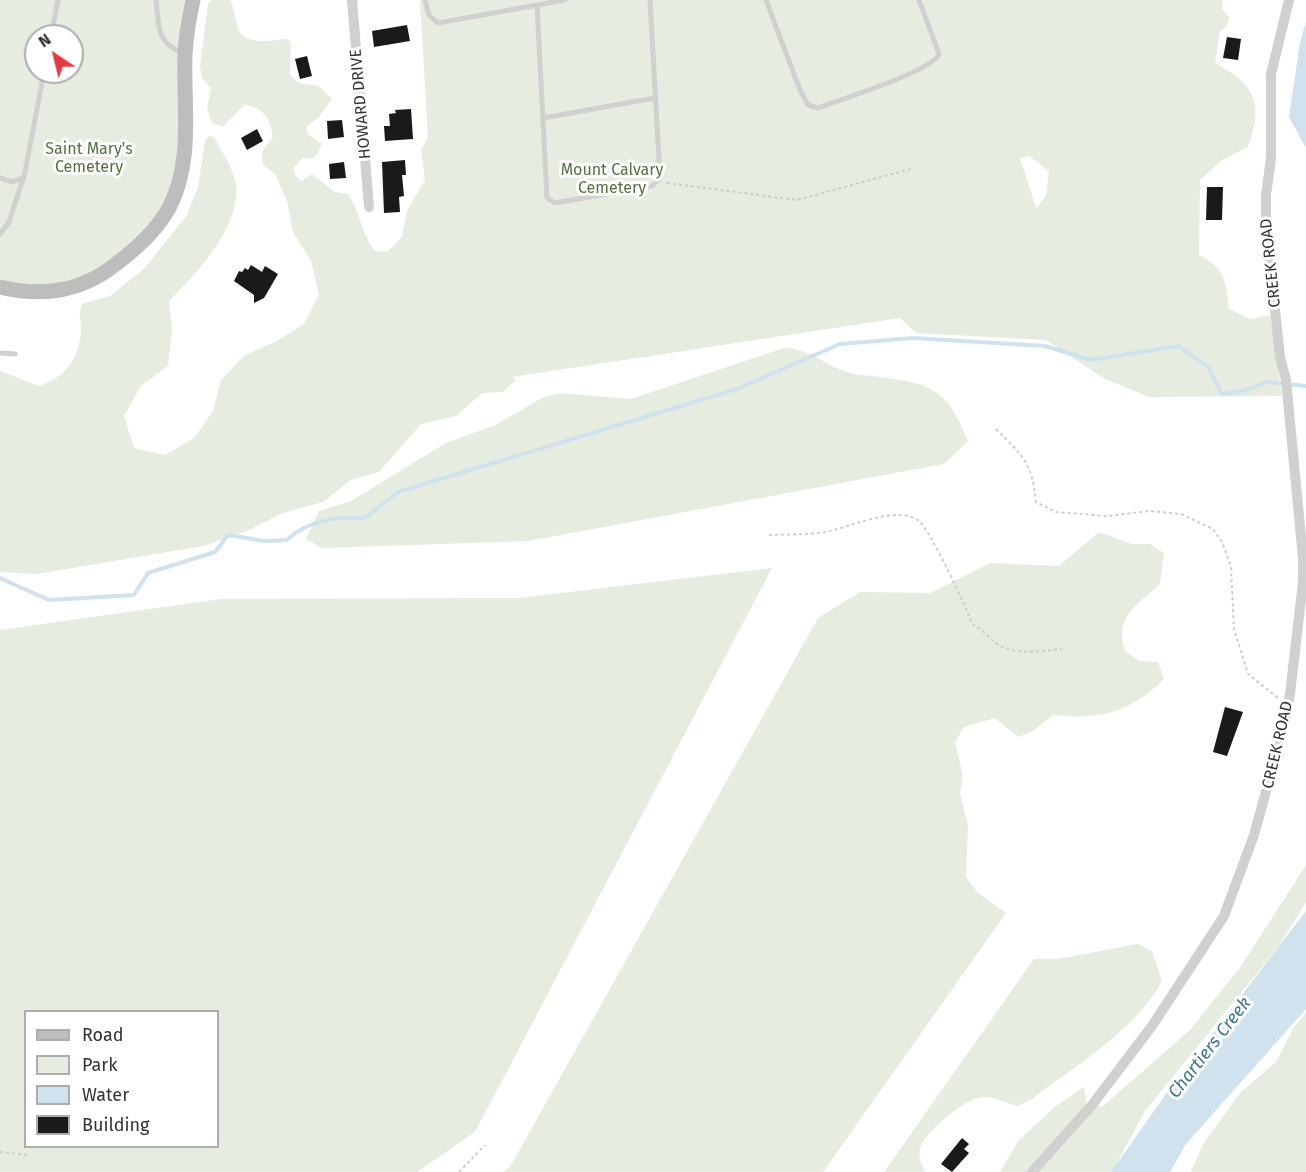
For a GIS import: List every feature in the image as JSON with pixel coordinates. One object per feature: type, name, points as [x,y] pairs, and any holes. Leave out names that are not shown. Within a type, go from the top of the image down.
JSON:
[{"type":"street","points":[[0,287],[47,293],[88,282],[134,250],[169,208],[180,176],[186,141],[185,54],[193,0]]},
{"type":"street","name":"HOWARD DRIVE","points":[[352,0],[369,207]]},
{"type":"street","name":"CREEK ROAD","points":[[1032,1172],[1114,1078],[1152,1026],[1224,916],[1234,895],[1264,801],[1288,705],[1297,638],[1303,558],[1288,401],[1280,357],[1266,225],[1266,195],[1271,158],[1271,74],[1289,0]]},
{"type":"lane","points":[[53,24],[58,0]]},
{"type":"lane","points":[[156,0],[160,33],[164,42],[185,54]]},
{"type":"lane","points":[[425,0],[429,15],[438,23],[566,0]]},
{"type":"lane","points":[[537,5],[547,198],[550,202],[641,188],[658,182],[660,178],[650,0]]},
{"type":"lane","points":[[766,0],[800,90],[808,105],[818,108],[919,70],[937,59],[939,54],[919,0]]},
{"type":"lane","points":[[0,234],[9,222],[24,177],[42,84]]},
{"type":"lane","points":[[543,118],[655,98]]},
{"type":"lane","points":[[0,178],[13,182],[24,177]]},
{"type":"lane","points":[[0,352],[15,354]]},
{"type":"path","points":[[658,182],[797,200],[914,168]]},
{"type":"path","points":[[996,429],[1026,460],[1034,479],[1036,502],[1056,512],[1107,516],[1150,511],[1181,514],[1213,529],[1222,542],[1231,566],[1234,629],[1248,674],[1288,705]]},
{"type":"path","points":[[769,535],[826,532],[852,523],[903,515],[919,521],[931,538],[948,574],[964,599],[972,624],[985,630],[1000,646],[1028,651],[1062,649]]},
{"type":"path","points":[[459,1172],[485,1145]]},
{"type":"path","points":[[0,1152],[27,1155]]},
{"type":"green space","name":"Saint Mary's Cemetery","points":[[0,0],[185,0],[180,26],[183,141],[166,206],[143,236],[86,280],[46,289],[0,284]]},
{"type":"green space","name":"Mount Calvary Cemetery","points":[[212,0],[230,0],[238,28],[246,38],[259,41],[287,39],[291,42],[290,74],[298,83],[319,86],[332,99],[318,118],[307,126],[307,134],[322,144],[317,155],[311,159],[303,158],[293,168],[295,175],[301,181],[312,174],[335,192],[348,194],[370,244],[375,251],[387,252],[402,237],[407,211],[425,180],[421,149],[428,138],[420,0],[1223,0],[1222,9],[1229,17],[1227,26],[1220,31],[1215,63],[1229,71],[1247,87],[1255,107],[1255,119],[1248,147],[1222,160],[1200,180],[1199,255],[1214,265],[1223,276],[1229,309],[1250,319],[1270,315],[1282,396],[1149,397],[1105,379],[1046,340],[916,333],[900,318],[512,377],[516,380],[503,392],[482,393],[456,416],[421,424],[379,472],[351,480],[323,502],[283,513],[247,531],[203,546],[37,574],[0,572],[0,371],[39,386],[63,373],[77,351],[82,304],[110,296],[144,269],[187,215],[198,187],[205,140],[209,136],[214,137],[235,179],[236,195],[233,212],[226,229],[205,262],[169,301],[172,332],[168,366],[141,386],[124,416],[134,448],[165,455],[194,438],[213,411],[221,380],[245,355],[275,342],[304,324],[319,295],[311,261],[293,232],[287,201],[275,174],[263,165],[262,152],[273,137],[268,119],[257,108],[244,105],[223,127],[212,123],[207,109],[211,88],[202,78],[200,65],[208,4]],"holes":[[[1029,156],[1049,171],[1046,196],[1036,208],[1020,158]]]},
{"type":"green space","points":[[784,348],[802,351],[851,373],[913,383],[936,392],[953,410],[968,441],[944,464],[528,541],[322,548],[306,539],[319,511],[351,501],[446,443],[495,425],[542,398],[559,393],[631,399]]},
{"type":"green space","points":[[1099,532],[1132,544],[1150,544],[1164,553],[1160,584],[1129,613],[1122,629],[1122,639],[1125,651],[1139,661],[1158,662],[1164,679],[1139,700],[1126,707],[1099,715],[1053,715],[1033,731],[1018,737],[995,718],[964,727],[955,742],[963,776],[960,794],[968,825],[966,877],[977,892],[1006,913],[823,1172],[503,1172],[510,1167],[818,618],[860,592],[930,593],[990,563],[1059,566]]},
{"type":"green space","points":[[772,568],[475,1132],[417,1172],[0,1172],[0,630],[221,599],[519,598]]},
{"type":"green space","points":[[1306,865],[1306,902],[1279,946],[1145,1111],[1112,1172],[1000,1172],[1019,1140],[1056,1106],[1084,1087],[1086,1104],[1102,1107],[1190,1030],[1241,966]]},
{"type":"green space","points":[[1138,944],[1152,951],[1162,981],[1150,999],[1121,1031],[1032,1099],[1017,1106],[985,1097],[959,1107],[931,1131],[921,1146],[920,1159],[926,1172],[884,1172],[1034,959],[1058,959]]},
{"type":"green space","points":[[1306,1013],[1306,1172],[1191,1172],[1203,1144],[1240,1093],[1276,1062],[1294,1027]]},
{"type":"water","points":[[1306,22],[1306,148],[1289,117],[1300,42]]},
{"type":"water","name":"Chartiers Creek","points":[[1306,911],[1306,1009],[1186,1144],[1170,1172],[1111,1172],[1166,1094]]},
{"type":"building","points":[[407,25],[410,41],[374,47],[372,31]]},
{"type":"building","points":[[1227,37],[1241,39],[1238,60],[1223,58]]},
{"type":"building","points":[[307,56],[312,76],[300,79],[295,59]]},
{"type":"building","points":[[411,109],[413,139],[385,141],[384,126],[390,126],[389,114],[396,113],[395,110]]},
{"type":"building","points":[[342,120],[344,137],[328,139],[327,121]]},
{"type":"building","points":[[257,129],[263,141],[247,150],[241,138]]},
{"type":"building","points":[[405,160],[406,175],[402,175],[404,196],[399,197],[400,212],[384,213],[382,162]]},
{"type":"building","points":[[344,162],[346,178],[330,179],[329,164]]},
{"type":"building","points":[[1207,187],[1223,187],[1222,220],[1206,220]]},
{"type":"building","points":[[251,265],[262,272],[265,266],[278,274],[264,298],[254,303],[254,295],[234,281],[239,271],[242,272],[245,268],[248,270]]},
{"type":"building","points":[[1225,707],[1243,712],[1227,756],[1213,752]]},
{"type":"building","points":[[962,1138],[969,1144],[964,1149],[969,1153],[952,1172],[941,1164]]},
{"type":"waterway","points":[[0,578],[49,600],[134,595],[148,573],[215,552],[228,535],[264,541],[287,540],[304,528],[323,521],[365,518],[398,492],[737,389],[840,344],[913,338],[1045,346],[1091,360],[1179,346],[1208,367],[1222,394],[1244,391],[1266,382],[1306,386]]}]
